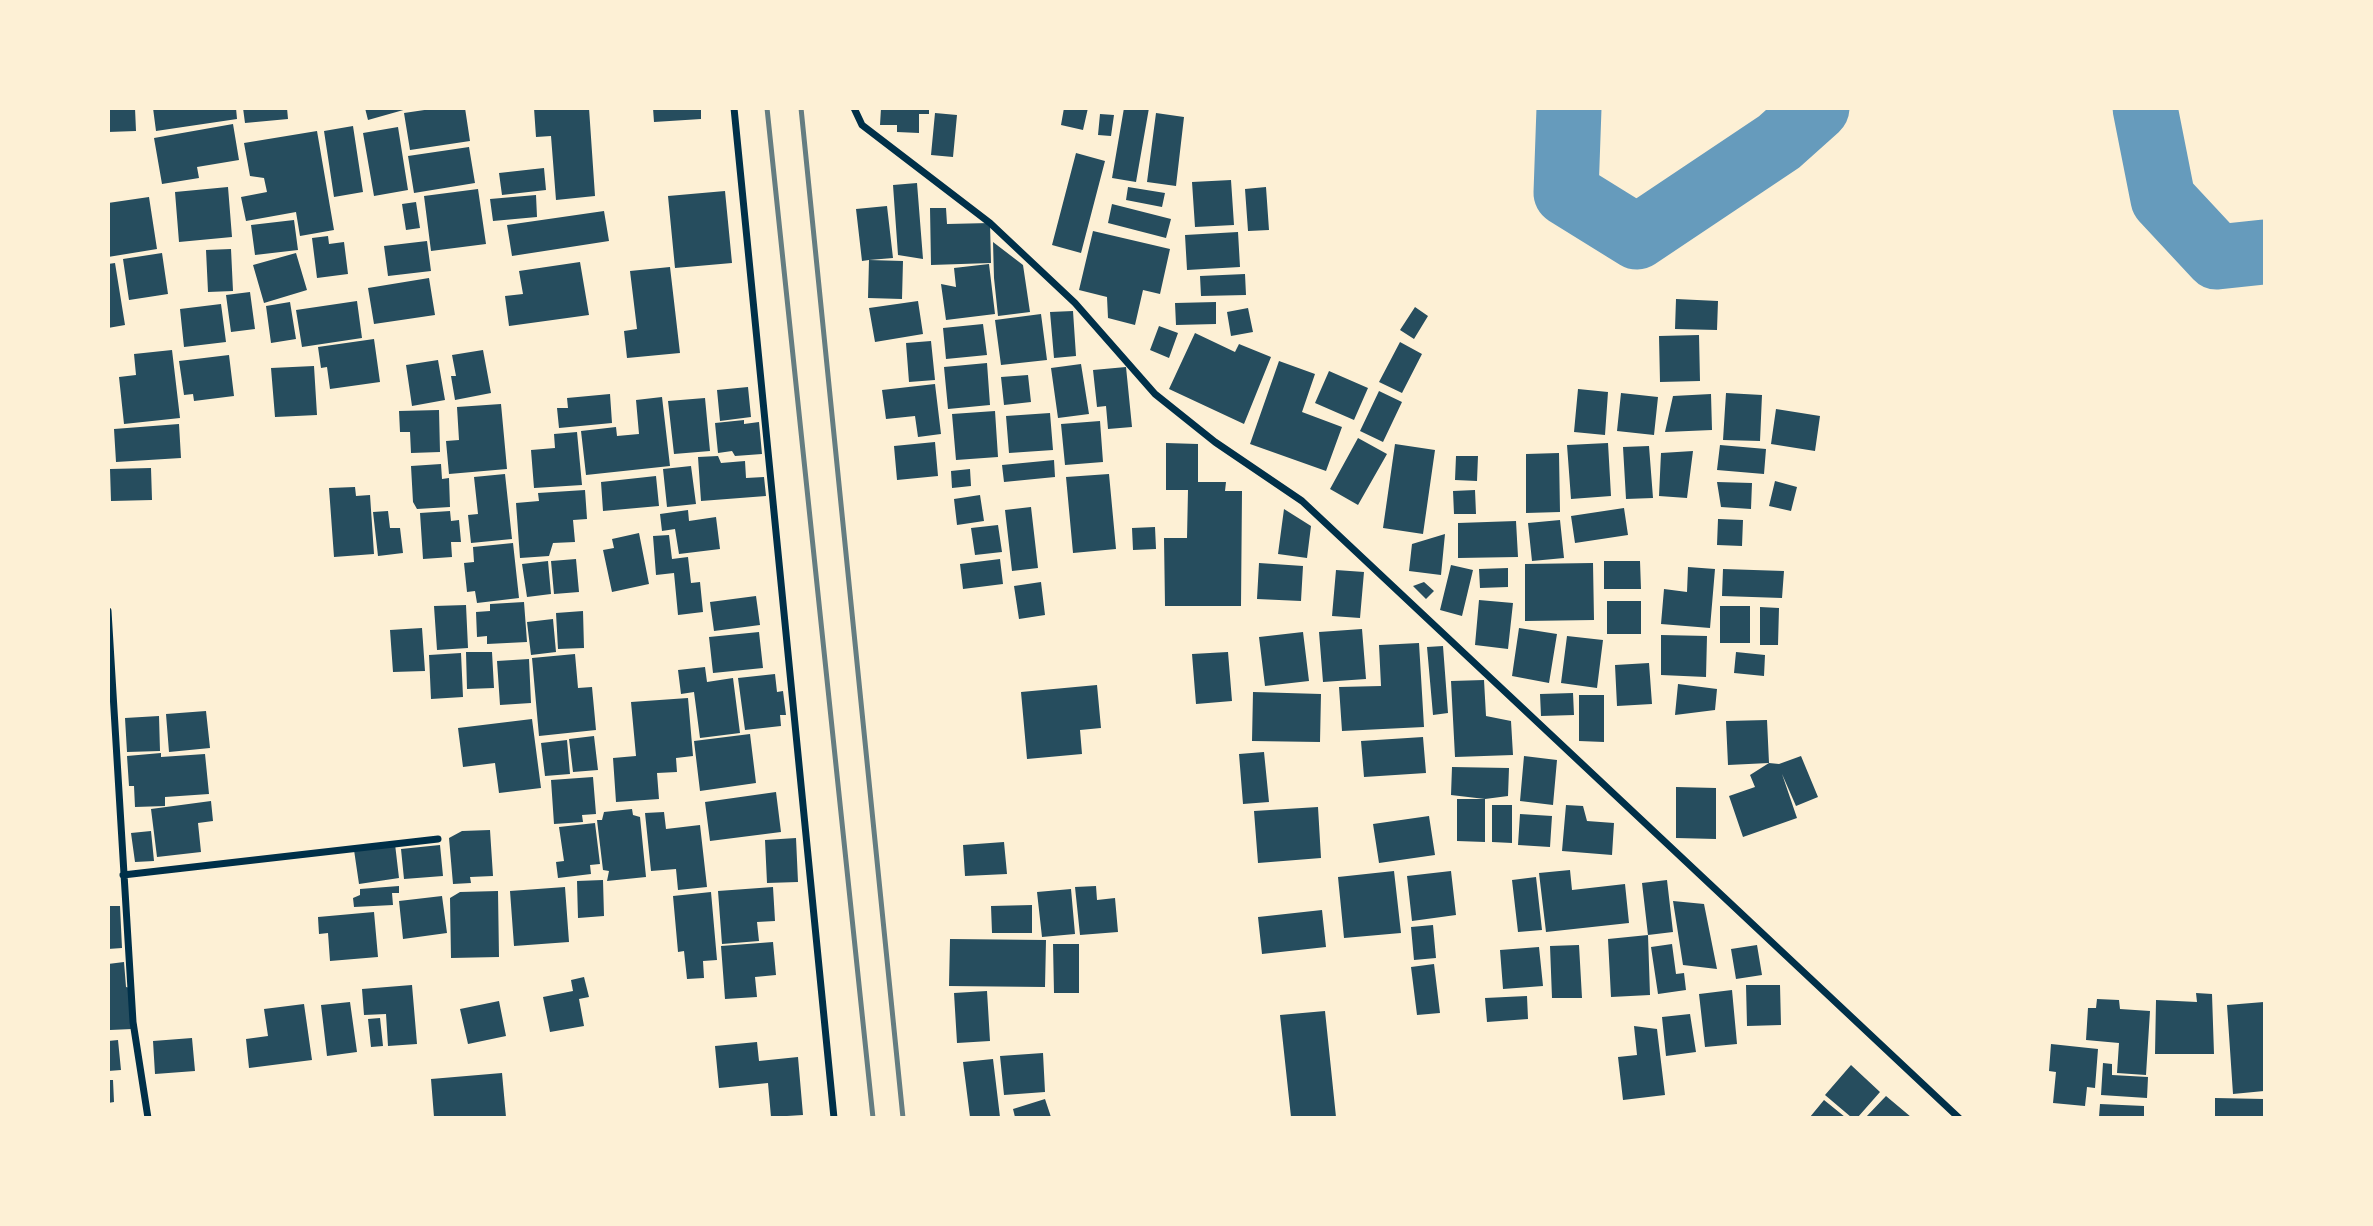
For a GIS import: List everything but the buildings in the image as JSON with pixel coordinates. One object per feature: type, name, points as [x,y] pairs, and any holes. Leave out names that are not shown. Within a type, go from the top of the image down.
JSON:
[{"type":"street","points":[[734,108],[834,1118]]},
{"type":"street","points":[[854,108],[862,125],[990,223],[1075,303],[1155,394],[1215,442],[1302,501],[1959,1118]]},
{"type":"street","points":[[108,611],[133,1022],[148,1118]]},
{"type":"street","points":[[123,875],[438,839]]},
{"type":"waterway","points":[[1569,108],[1566,193],[1637,237],[1779,142],[1817,108]]},
{"type":"waterway","points":[[2145,108],[2163,199],[2217,257],[2264,252]]},
{"type":"railway","points":[[767,108],[873,1118]]},
{"type":"railway","points":[[801,108],[903,1118]]}]
